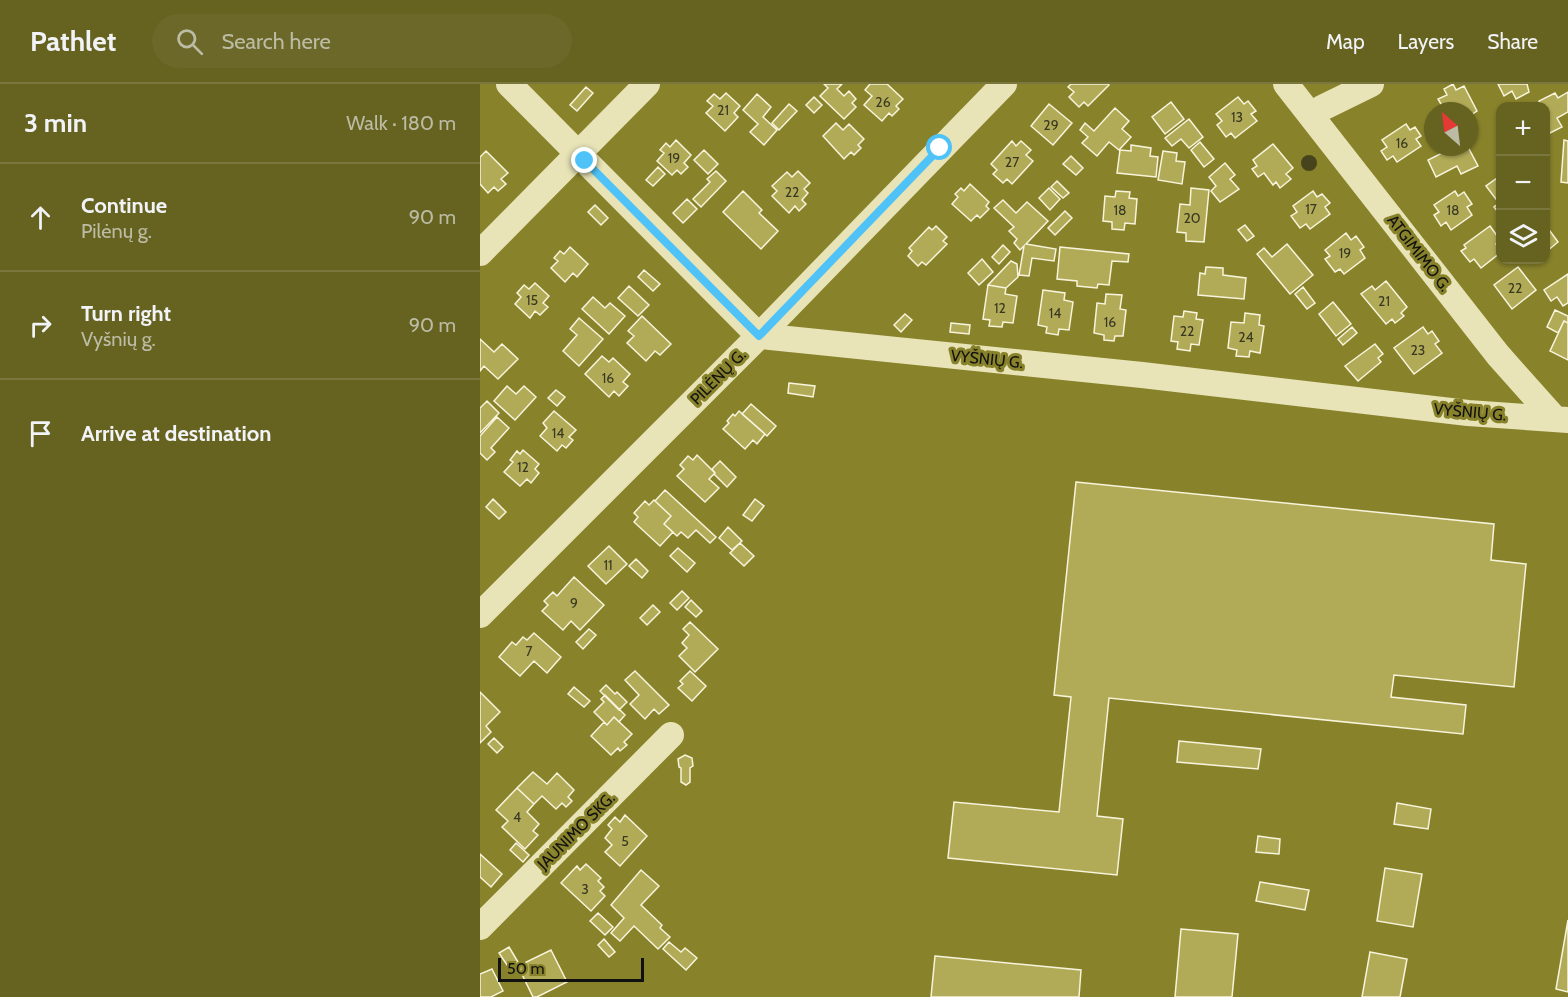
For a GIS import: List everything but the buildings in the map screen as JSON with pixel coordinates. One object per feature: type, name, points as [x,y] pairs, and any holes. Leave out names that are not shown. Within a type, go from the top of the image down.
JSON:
[{"type":"street","points":[[509,84],[759,336]]},
{"type":"street","points":[[480,253],[647,84]]},
{"type":"street","name":"PILĖNŲ G.","points":[[480,615],[759,336],[1004,84]]},
{"type":"street","name":"ATGIMIMO G.","points":[[1286,84],[1498,355],[1562,420]]},
{"type":"street","points":[[1312,115],[1371,84]]},
{"type":"street","name":"VYŠNIŲ G.","points":[[759,336],[1142,375],[1468,413],[1562,420]]},
{"type":"street","name":"JAUNIMO SKG.","points":[[480,927],[671,735]]},
{"type":"route","points":[[585,161],[759,336],[940,148]]}]
